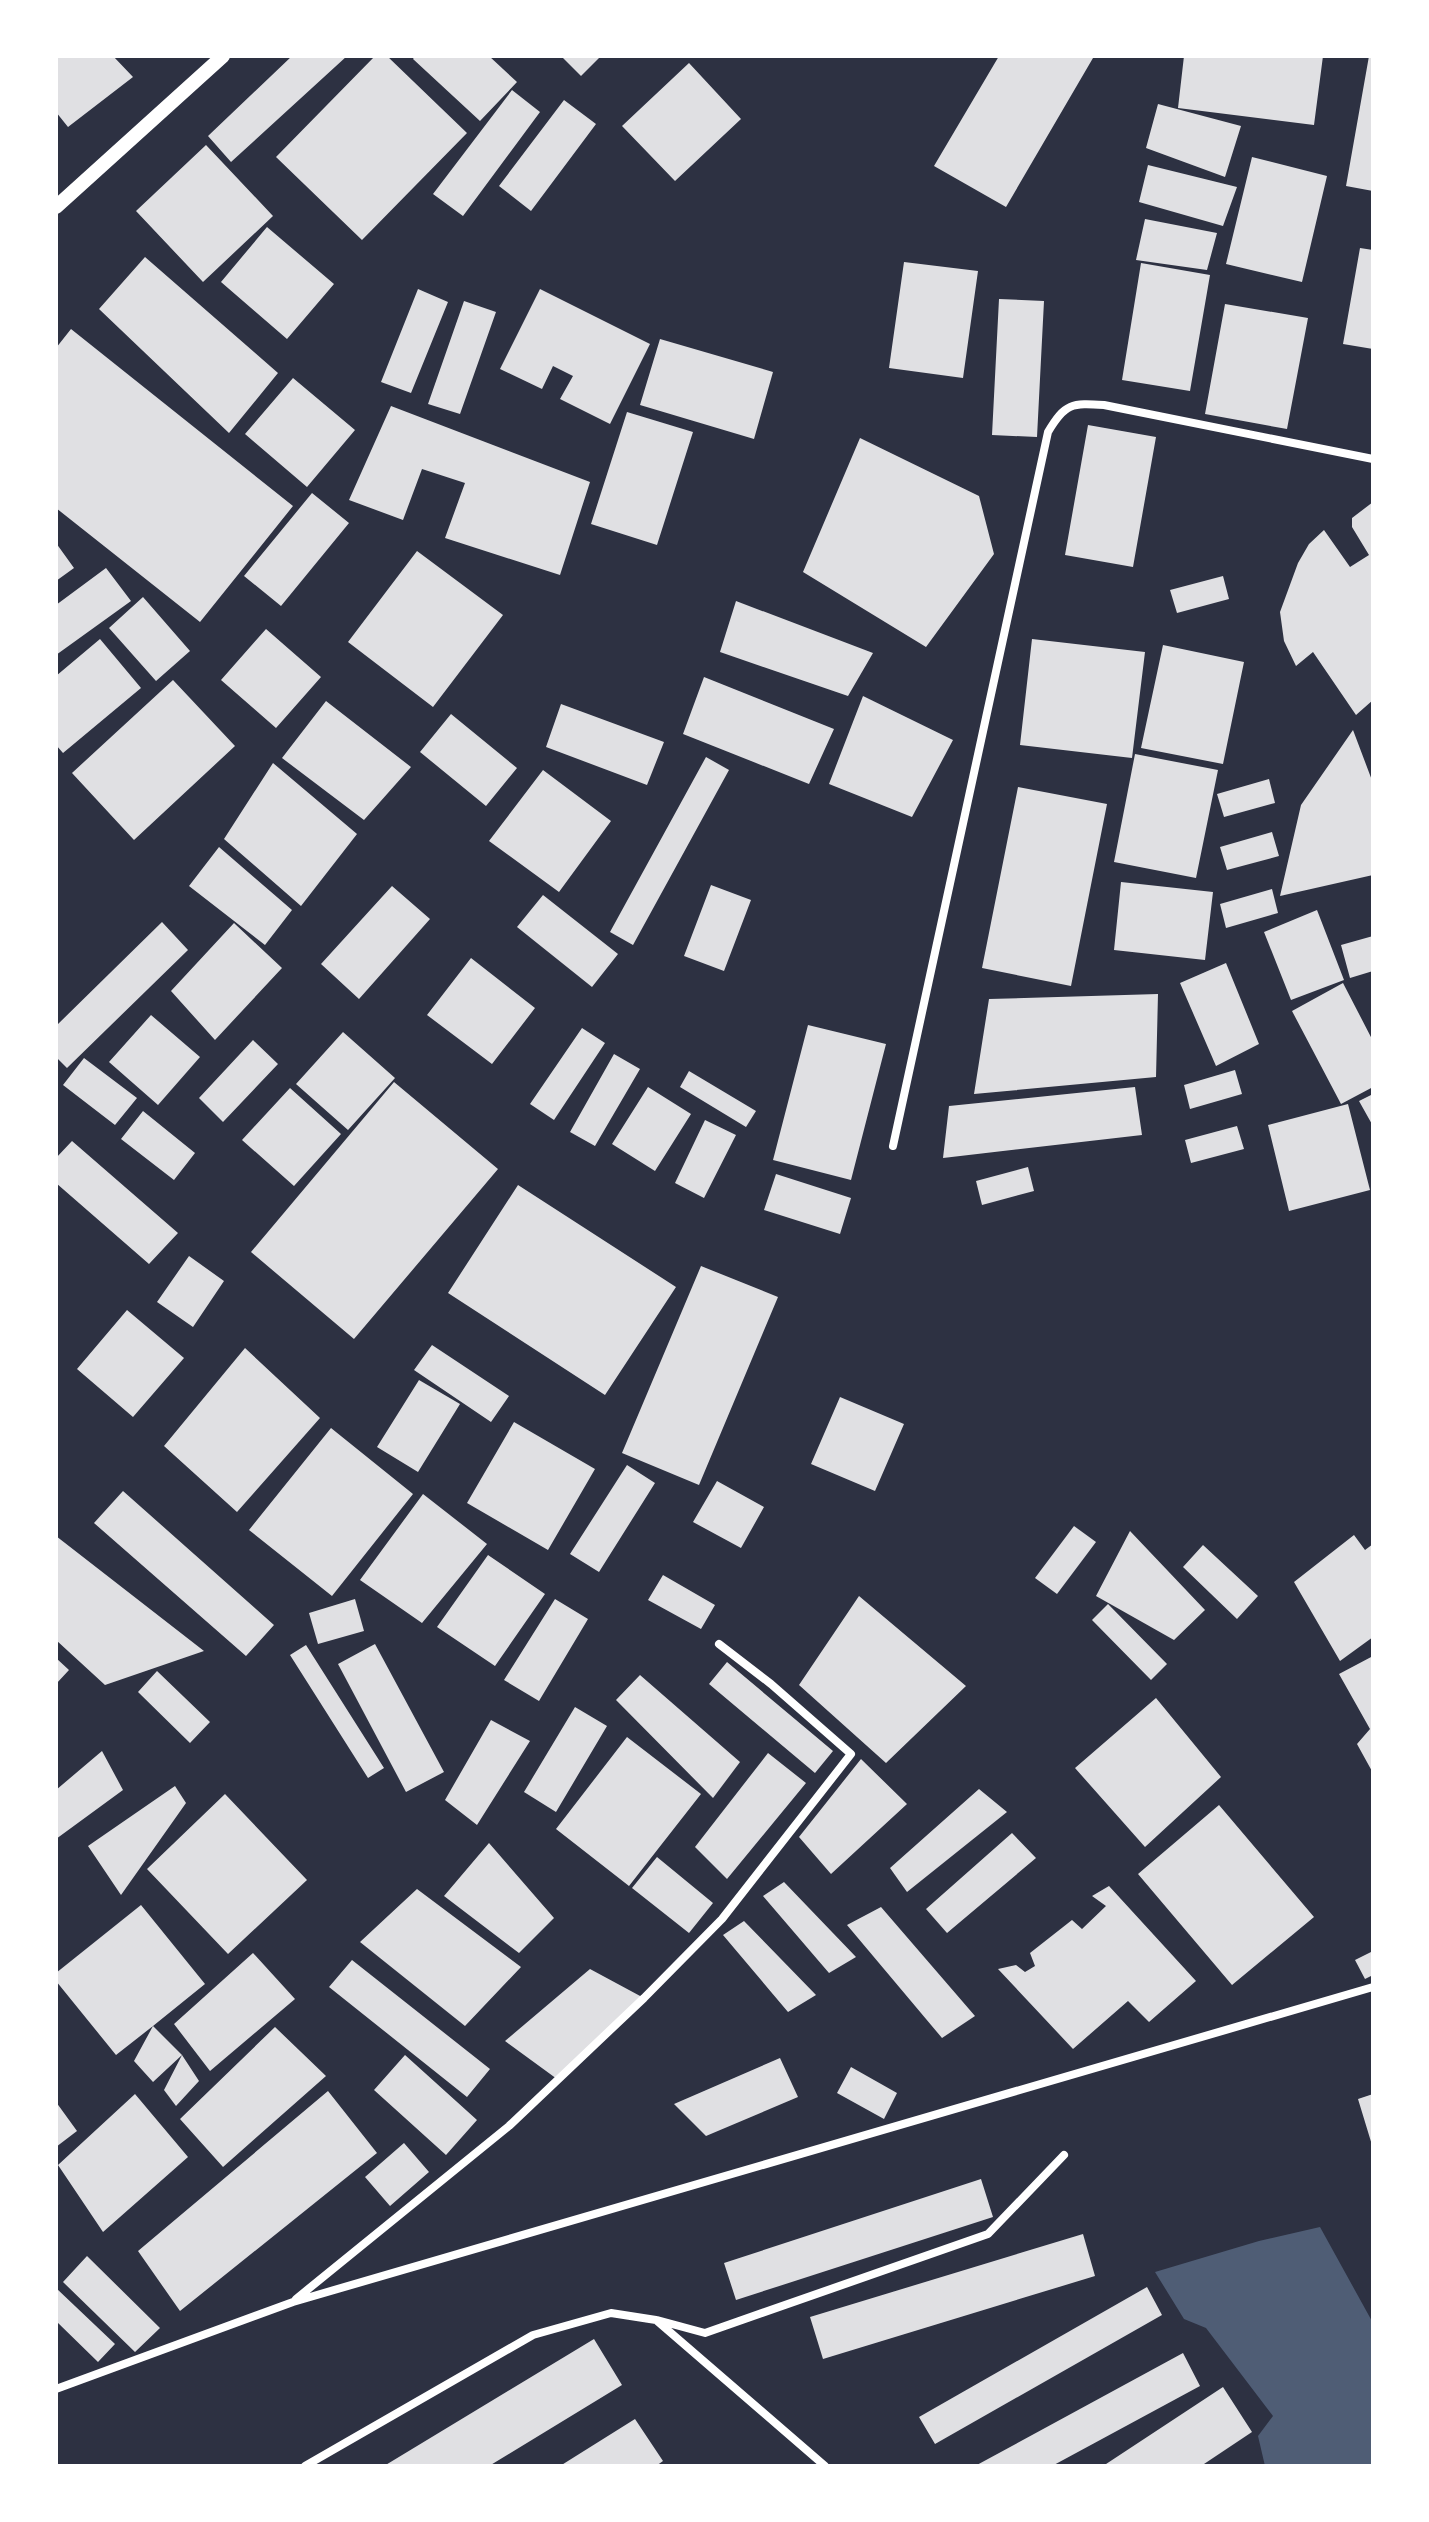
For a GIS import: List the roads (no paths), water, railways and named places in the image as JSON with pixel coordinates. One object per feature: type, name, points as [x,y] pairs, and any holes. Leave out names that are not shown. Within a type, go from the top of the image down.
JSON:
[{"type":"street","points":[[56,207],[223,56]]},
{"type":"street","points":[[893,1146],[1048,432],[1059,413],[1076,404],[1104,405],[1373,459]]},
{"type":"street","points":[[293,2302],[509,2126],[644,1998],[722,1919],[851,1754],[771,1684],[719,1644]]},
{"type":"street","points":[[56,2389],[293,2302],[1373,1987]]},
{"type":"street","points":[[305,2466],[533,2335],[611,2313],[656,2320],[705,2333],[988,2234],[1064,2155]]},
{"type":"street","points":[[656,2320],[825,2466]]},
{"type":"water","points":[[1320,2227],[1373,2323],[1373,2466],[1265,2466],[1258,2436],[1273,2416],[1206,2328],[1184,2319],[1155,2272],[1259,2241]]}]
